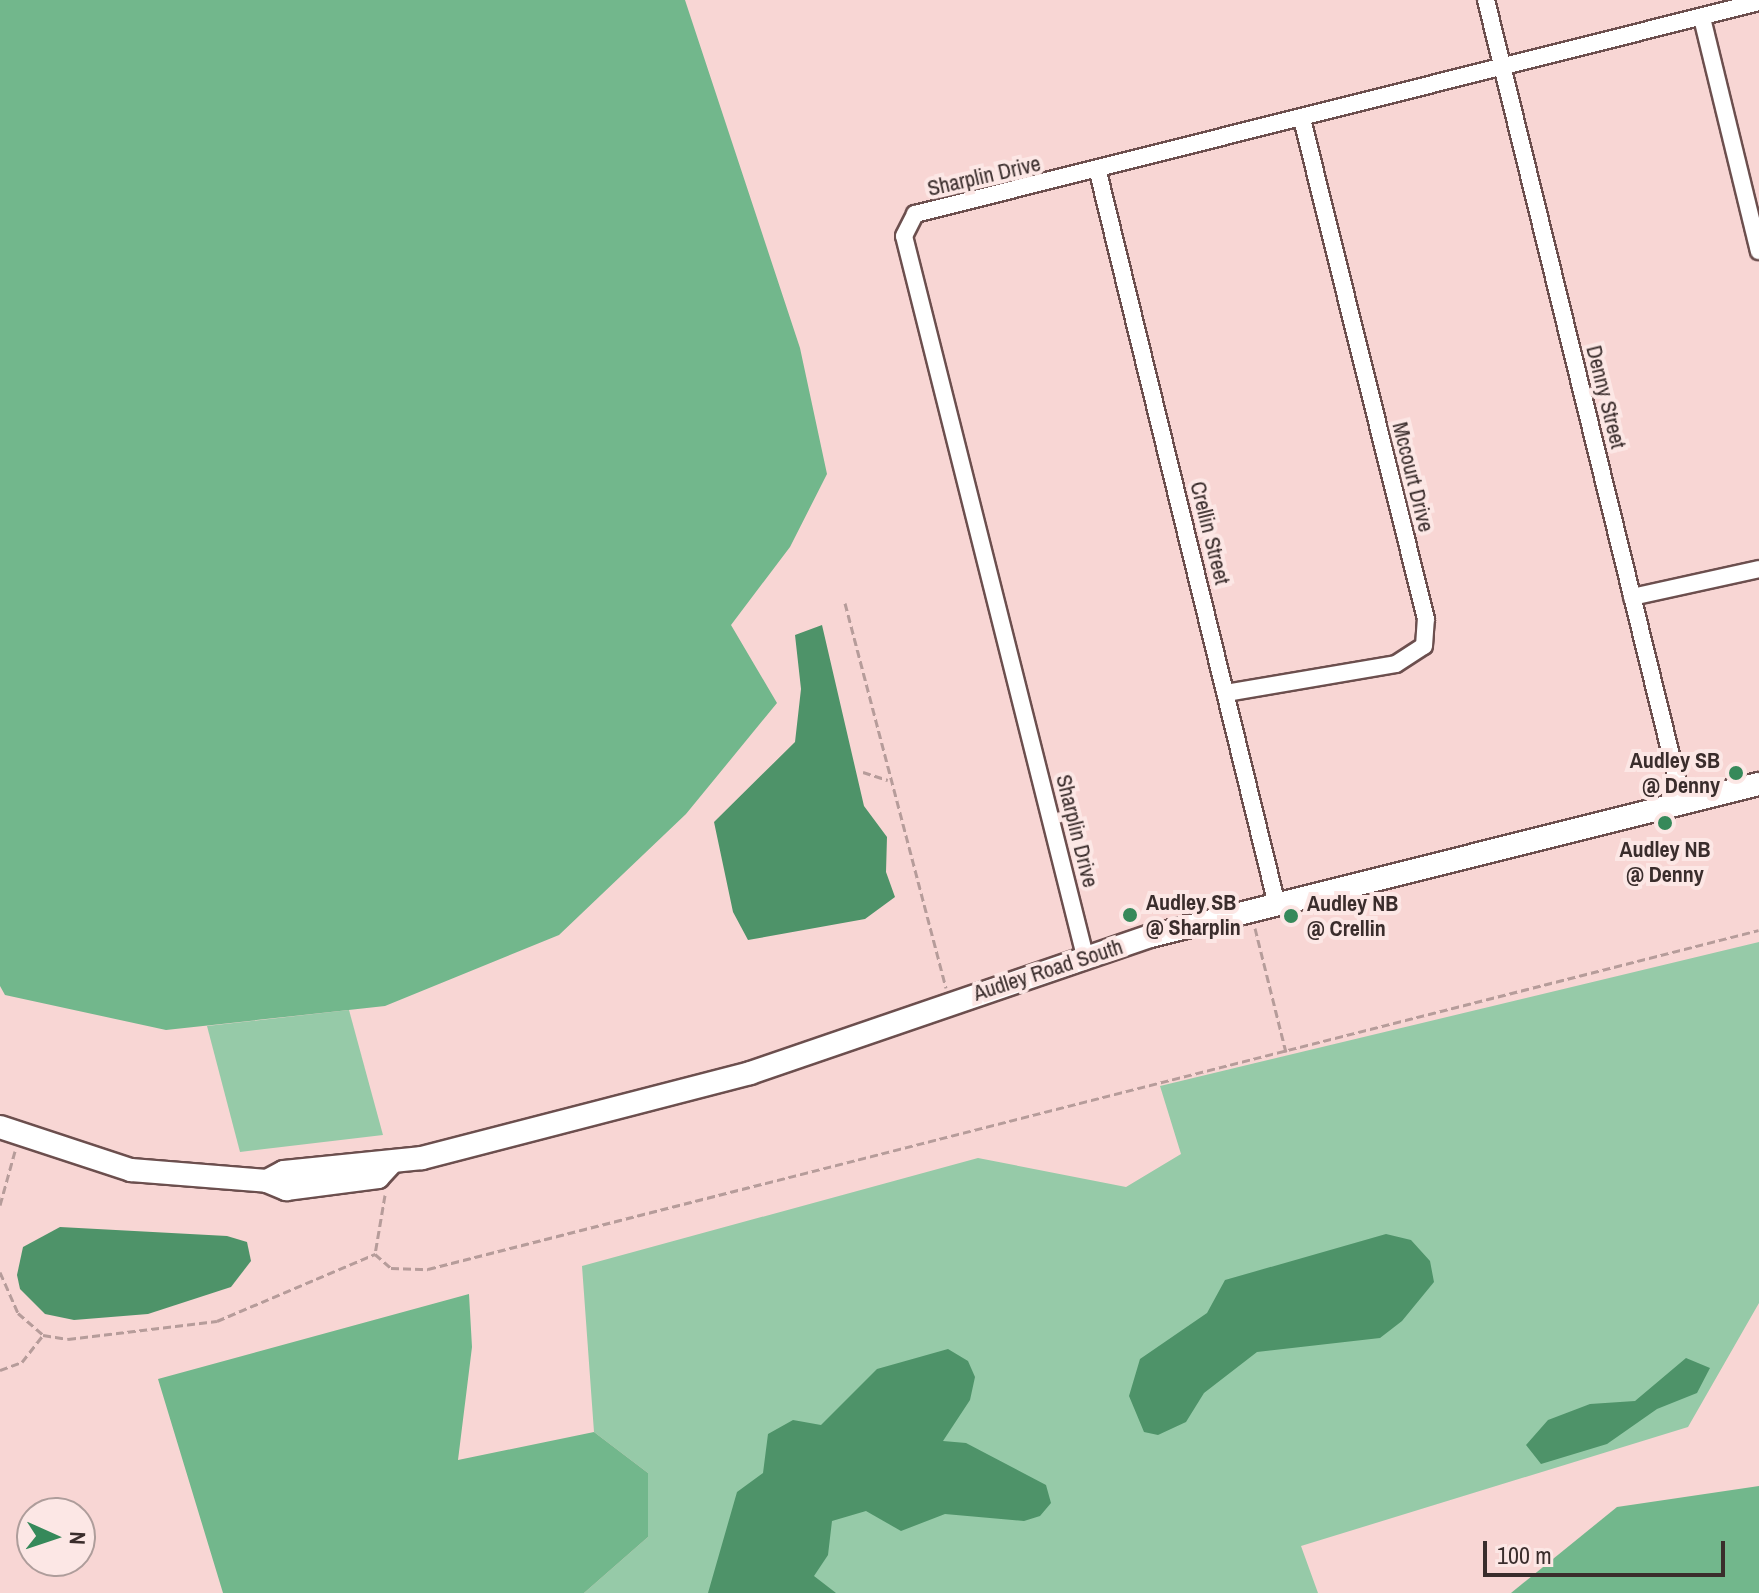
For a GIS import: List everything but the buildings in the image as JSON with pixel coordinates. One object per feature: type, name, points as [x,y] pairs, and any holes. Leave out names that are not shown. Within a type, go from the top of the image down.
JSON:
[{"type":"street","name":"Denny Street","points":[[1486,0],[1683,804]]},
{"type":"street","name":"Sharplin Drive","points":[[1085,956],[904,236],[915,214],[1098,172],[1759,2]]},
{"type":"street","points":[[1702,18],[1759,251]]},
{"type":"street","name":"Mccourt Drive","points":[[1226,693],[1396,664],[1424,646],[1426,619],[1302,119]]},
{"type":"street","name":"Crellin Street","points":[[1098,172],[1277,905]]},
{"type":"street","points":[[1632,597],[1759,569]]},
{"type":"street","name":"Audley Road South","points":[[10,1131],[131,1170],[267,1181],[284,1172],[384,1170],[750,1073],[1085,956],[1251,911],[1759,784]]},
{"type":"path","points":[[845,603],[888,780],[950,1003]]},
{"type":"path","points":[[863,772],[888,780]]},
{"type":"path","points":[[1251,911],[1286,1052]]},
{"type":"path","points":[[375,1254],[391,1268],[428,1269],[1759,930]]},
{"type":"path","points":[[0,1205],[10,1131]]},
{"type":"path","points":[[375,1254],[386,1203],[384,1170]]},
{"type":"path","points":[[0,1272],[5,1296],[43,1335],[118,1336],[217,1321],[375,1254]]},
{"type":"path","points":[[0,1370],[22,1362],[43,1335]]},
{"type":"shaded area","points":[[0,0],[685,0],[800,348],[827,474],[790,547],[731,625],[777,703],[686,814],[559,935],[385,1006],[166,1030],[5,995],[0,986]]},
{"type":"shaded area","points":[[822,625],[864,806],[887,837],[886,872],[895,897],[865,919],[748,940],[733,912],[714,822],[795,742],[801,689],[795,635]]},
{"type":"shaded area","points":[[1759,942],[1759,1303],[1688,1427],[1301,1546],[1318,1593],[584,1593],[648,1537],[648,1473],[594,1432],[582,1266],[978,1158],[1126,1187],[1181,1154],[1160,1086]]},
{"type":"shaded area","points":[[349,1010],[383,1135],[240,1152],[207,1026]]},
{"type":"shaded area","points":[[60,1227],[227,1236],[247,1242],[251,1261],[231,1287],[148,1314],[74,1320],[45,1314],[20,1289],[17,1275],[23,1247]]},
{"type":"shaded area","points":[[1386,1234],[1411,1240],[1430,1261],[1434,1282],[1402,1321],[1380,1338],[1257,1352],[1204,1393],[1186,1422],[1158,1435],[1144,1432],[1129,1396],[1140,1359],[1207,1313],[1225,1280]]},
{"type":"shaded area","points":[[469,1294],[472,1347],[458,1460],[594,1432],[648,1473],[648,1537],[584,1593],[223,1593],[158,1379]]},
{"type":"shaded area","points":[[948,1349],[968,1361],[975,1377],[970,1400],[943,1441],[966,1443],[1046,1485],[1051,1503],[1040,1516],[1024,1521],[945,1514],[901,1531],[866,1511],[832,1521],[828,1555],[814,1576],[836,1593],[708,1593],[737,1492],[763,1473],[768,1434],[793,1420],[821,1425],[877,1369]]},
{"type":"shaded area","points":[[1686,1358],[1710,1368],[1697,1393],[1657,1409],[1607,1444],[1541,1464],[1526,1445],[1548,1420],[1590,1404],[1635,1401]]},
{"type":"shaded area","points":[[1759,1486],[1759,1593],[1511,1593],[1617,1507]]},
{"type":"place","name":"Audley SB @ Denny","points":[[1736,773]]},
{"type":"place","name":"Audley NB @ Denny","points":[[1665,823]]},
{"type":"place","name":"Audley SB @ Sharplin","points":[[1130,915]]},
{"type":"place","name":"Audley NB @ Crellin","points":[[1291,916]]}]
